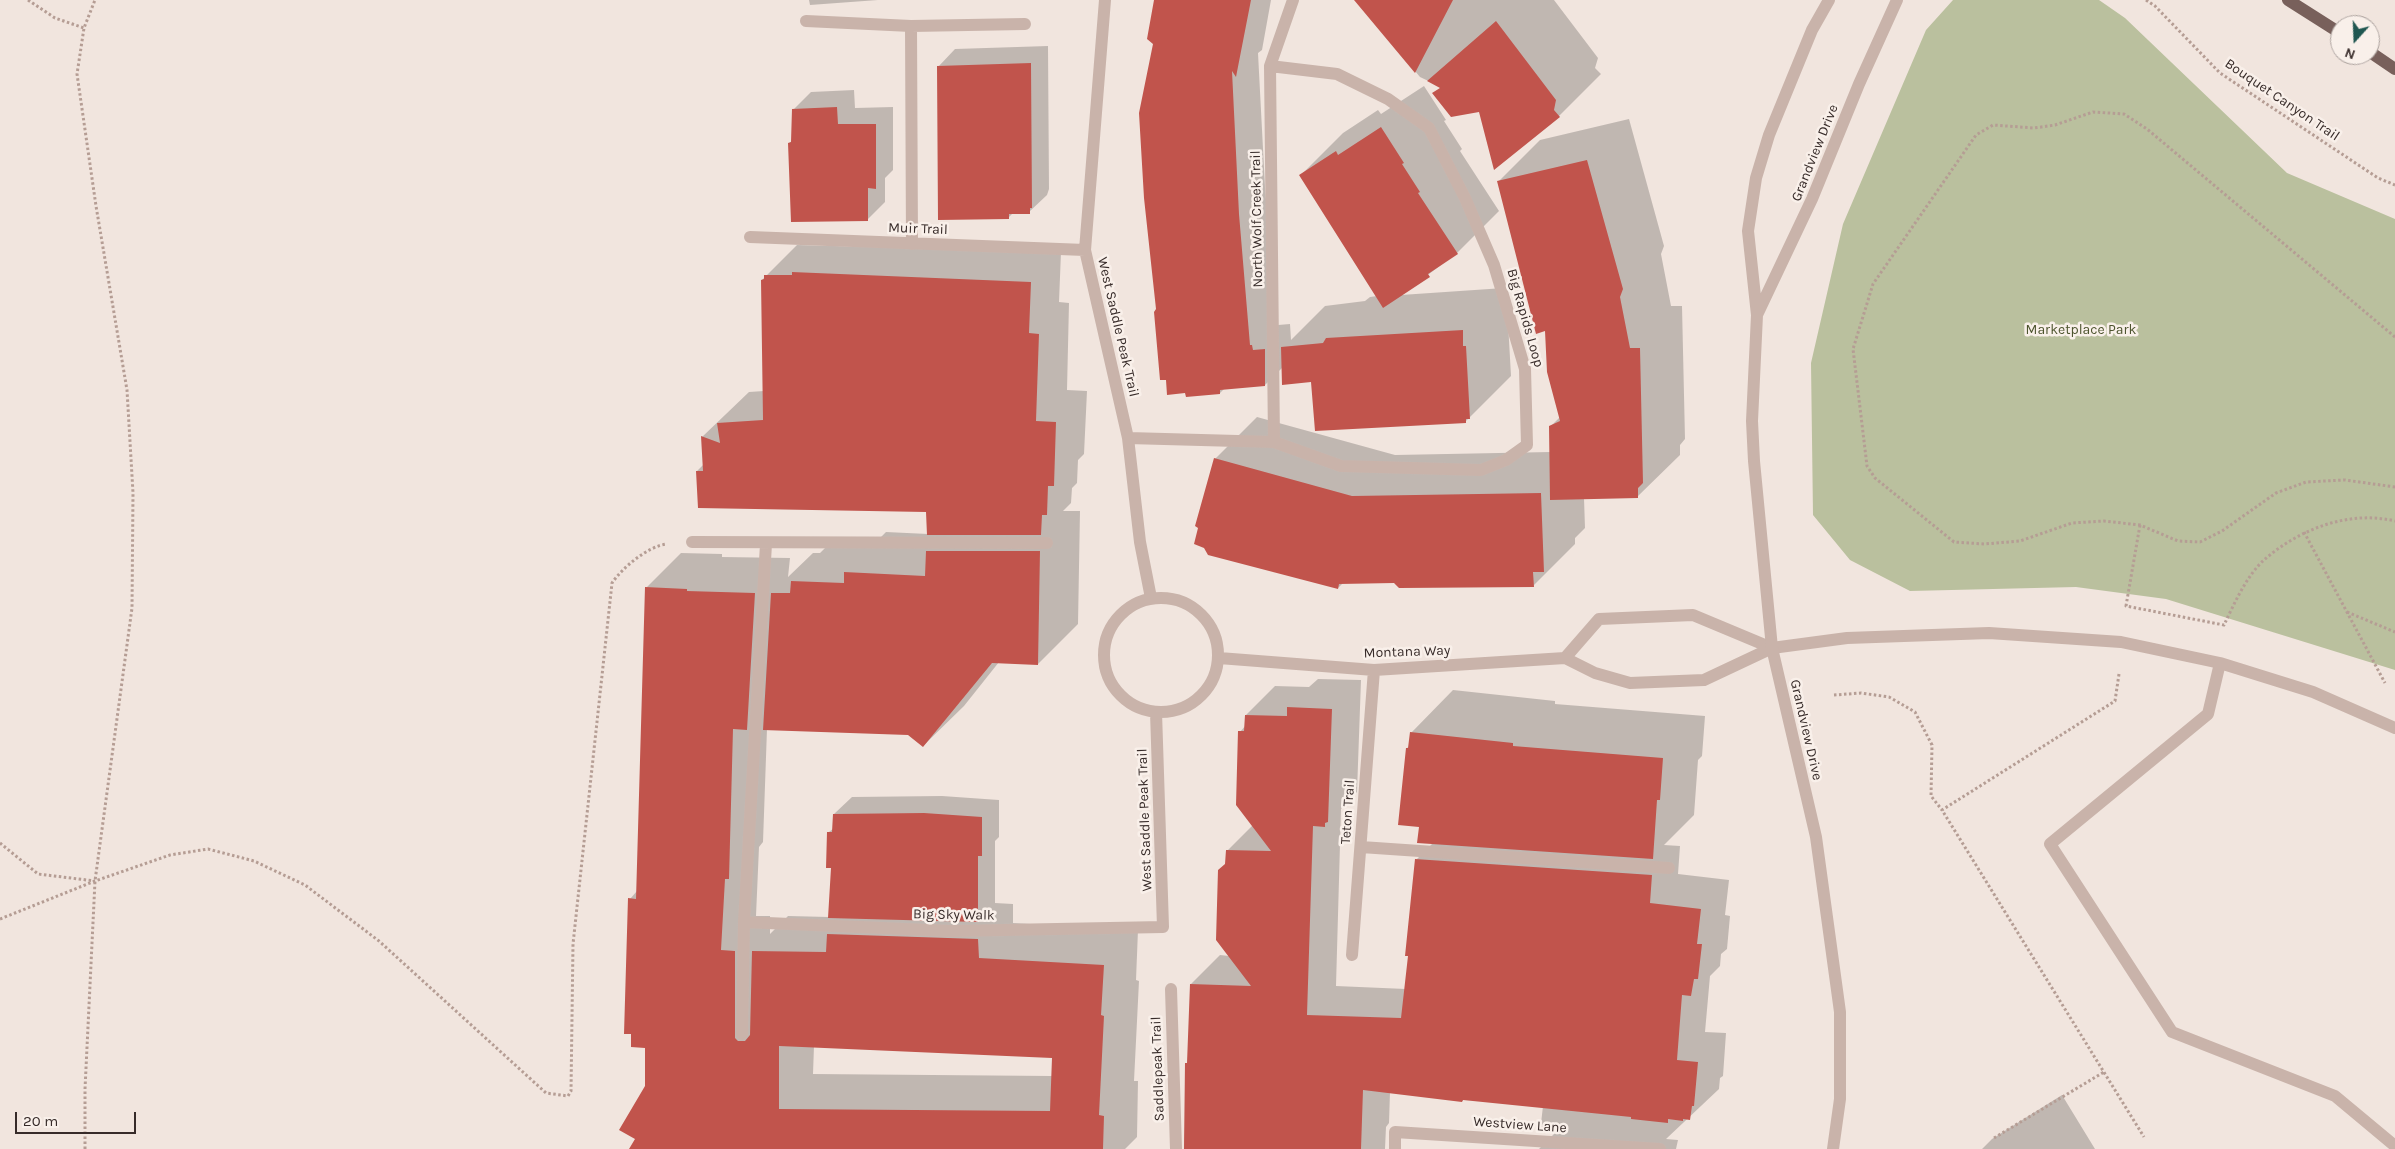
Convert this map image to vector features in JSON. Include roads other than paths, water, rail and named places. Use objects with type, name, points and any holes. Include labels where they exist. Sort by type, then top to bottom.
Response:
[{"type":"main road","points":[[2288,0],[2330,27]]},
{"type":"main road","points":[[2380,59],[2395,69]]},
{"type":"street","name":"West Saddle Peak Trail","points":[[1105,0],[1085,250],[1128,438],[1140,542],[1151,598]]},
{"type":"street","name":"North Wolf Creek Trail","points":[[1274,442],[1270,66],[1293,0]]},
{"type":"street","name":"Grandview Drive","points":[[1829,0],[1812,30],[1769,135],[1756,178],[1748,231],[1757,315],[1752,421],[1754,462],[1772,648],[1816,837],[1840,1012],[1840,1099],[1833,1149]]},
{"type":"street","name":"Grandview Drive","points":[[1757,315],[1812,200],[1859,84],[1897,0]]},
{"type":"street","points":[[806,22],[912,26],[1025,24]]},
{"type":"street","points":[[912,26],[912,244]]},
{"type":"street","name":"Big Rapids Loop","points":[[1128,438],[1274,442],[1341,466],[1481,470],[1506,460],[1527,445],[1525,369],[1494,265],[1465,198],[1429,128],[1388,99],[1337,74],[1270,66]]},
{"type":"street","name":"Muir Trail","points":[[750,237],[1085,250]]},
{"type":"street","points":[[692,542],[766,544],[1047,542]]},
{"type":"street","points":[[742,1034],[744,922],[766,544]]},
{"type":"street","points":[[1151,598],[1168,598],[1185,603],[1199,612],[1210,625],[1217,641],[1219,658],[1215,676],[1206,692],[1192,704],[1174,711],[1156,712],[1138,707],[1122,698],[1111,683],[1105,667],[1104,649],[1109,631],[1119,616],[1134,605],[1151,598]]},
{"type":"street","points":[[1772,648],[1693,615],[1608,618],[1599,619],[1565,658],[1595,673],[1630,683],[1704,680],[1772,648],[1846,638],[1989,633],[2121,642],[2220,664],[2313,692],[2395,728]]},
{"type":"street","name":"Montana Way","points":[[1219,658],[1374,670],[1565,658]]},
{"type":"street","points":[[2220,664],[2208,714],[2050,844],[2172,1032],[2335,1096],[2395,1146]]},
{"type":"street","name":"Teton Trail","points":[[1352,956],[1374,670]]},
{"type":"street","name":"West Saddle Peak Trail","points":[[1156,712],[1163,927]]},
{"type":"street","points":[[1361,847],[1669,868]]},
{"type":"street","name":"Big Sky Walk","points":[[744,922],[951,931],[1163,927]]},
{"type":"street","name":"Saddlepeak Trail","points":[[1170,989],[1176,1149]]},
{"type":"street","name":"Westview Lane","points":[[1395,1149],[1395,1132],[1660,1149]]},
{"type":"park label","name":"Marketplace Park","points":[[2081,330]]}]
